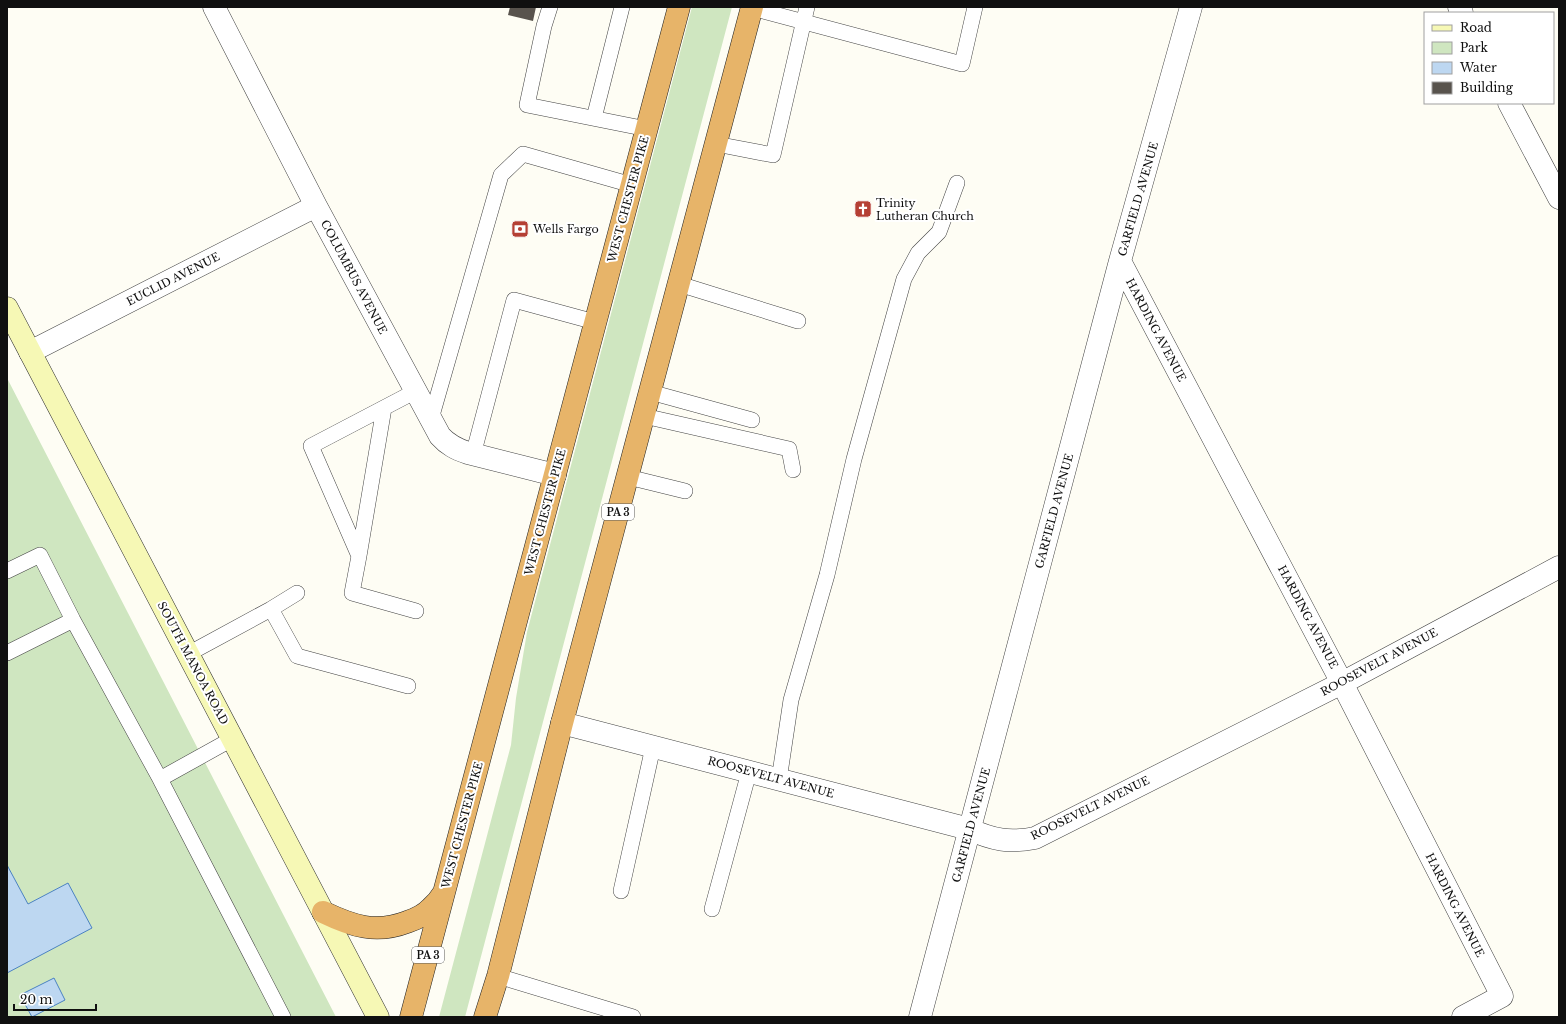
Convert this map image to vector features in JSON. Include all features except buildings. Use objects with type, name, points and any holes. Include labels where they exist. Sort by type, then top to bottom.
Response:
[{"type":"highway","name":"WEST CHESTER PIKE","points":[[411,1017],[679,7]]},
{"type":"highway","name":"PA 3","points":[[486,1017],[498,976],[562,723],[752,7]]},
{"type":"highway","points":[[323,912],[343,922],[360,927],[377,928],[397,926],[417,918],[431,909],[444,893]]},
{"type":"street","name":"COLUMBUS AVENUE","points":[[214,7],[316,206],[440,436],[456,450],[555,474]]},
{"type":"street","name":"GARFIELD AVENUE","points":[[920,1017],[1120,261],[1191,7]]},
{"type":"street","points":[[1510,104],[1559,198]]},
{"type":"street","name":"EUCLID AVENUE","points":[[30,352],[316,206]]},
{"type":"street","name":"HARDING AVENUE","points":[[1120,261],[1342,682],[1502,996],[1463,1017]]},
{"type":"street","name":"SOUTH MANOA ROAD","points":[[7,308],[378,1017]]},
{"type":"street","name":"ROOSEVELT AVENUE","points":[[562,723],[969,829],[994,839],[1008,841],[1035,838],[1342,682],[1559,567]]},
{"type":"lane","points":[[550,7],[544,26],[527,105],[647,129]]},
{"type":"lane","points":[[594,118],[622,7]]},
{"type":"lane","points":[[752,7],[805,14],[962,64],[976,7]]},
{"type":"lane","points":[[716,144],[773,155],[805,14]]},
{"type":"lane","points":[[431,419],[501,175],[523,154],[632,185]]},
{"type":"lane","points":[[779,780],[791,700],[827,575],[854,458],[904,279],[918,253],[939,232],[957,183]]},
{"type":"lane","points":[[679,284],[798,321]]},
{"type":"lane","points":[[473,455],[514,300],[595,322]]},
{"type":"lane","points":[[360,556],[311,446],[416,392]]},
{"type":"lane","points":[[650,392],[752,420]]},
{"type":"lane","points":[[384,408],[360,556],[352,593],[416,611]]},
{"type":"lane","points":[[644,416],[789,449],[793,470]]},
{"type":"lane","points":[[628,477],[685,491]]},
{"type":"lane","points":[[7,571],[40,555],[73,620],[160,779],[283,1017]]},
{"type":"lane","points":[[188,654],[271,609],[297,592]]},
{"type":"lane","points":[[271,609],[297,656],[408,686]]},
{"type":"lane","points":[[7,653],[73,620]]},
{"type":"lane","points":[[160,779],[232,739]]},
{"type":"lane","points":[[621,891],[653,747]]},
{"type":"lane","points":[[712,909],[748,772]]},
{"type":"lane","points":[[498,976],[633,1017]]},
{"type":"green space","points":[[692,7],[732,7],[465,1017],[439,1017],[511,745],[516,698],[527,632]]},
{"type":"green space","points":[[7,378],[336,1017],[7,1017]]},
{"type":"water","points":[[7,865],[28,904],[68,883],[92,928],[7,973]]},
{"type":"water","points":[[54,978],[65,1000],[32,1017],[20,995]]},
{"type":"place","name":"Trinity Lutheran Church","points":[[863,209]]},
{"type":"place","name":"Wells Fargo","points":[[520,229]]}]
